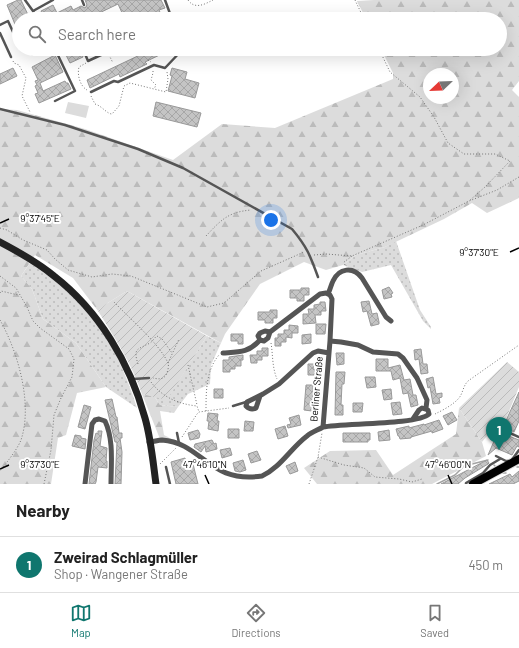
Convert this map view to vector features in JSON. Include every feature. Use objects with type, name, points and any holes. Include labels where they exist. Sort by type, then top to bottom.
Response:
[{"type":"main road","points":[[473,484],[484,475],[514,461]]},
{"type":"street","points":[[0,242],[38,263],[55,276],[81,299],[100,323],[119,355],[131,380],[145,418],[156,484]]},
{"type":"street","points":[[328,294],[332,281],[337,274],[346,270],[353,271],[359,274],[386,317],[391,321]]},
{"type":"street","points":[[223,353],[253,348],[260,340],[258,336],[260,333],[265,331],[270,332],[323,293],[328,294],[332,299],[329,353]]},
{"type":"street","points":[[323,427],[425,418],[431,414],[426,408],[427,400],[420,383],[398,354],[373,352],[358,345],[330,341]]},
{"type":"street","name":"Berliner Straße","points":[[240,482],[251,481],[270,472],[307,435],[323,427],[329,353],[318,351],[313,353],[279,384],[247,402],[246,406],[253,410],[256,408],[260,396]]},
{"type":"street","points":[[413,419],[419,410],[426,408]]},
{"type":"street","points":[[85,484],[92,424],[95,420],[99,419],[105,421],[109,434],[112,453],[111,484]]},
{"type":"street","points":[[150,442],[162,440],[179,445],[187,450],[213,473]]},
{"type":"lane","points":[[25,0],[33,11],[53,0]]},
{"type":"lane","points":[[82,0],[84,5]]},
{"type":"lane","points":[[166,0],[170,12]]},
{"type":"lane","points":[[0,25],[8,21],[12,30]]},
{"type":"lane","points":[[0,33],[11,57]]},
{"type":"lane","points":[[55,101],[75,91],[59,56]]},
{"type":"lane","points":[[86,56],[88,61],[99,56]]},
{"type":"lane","points":[[91,92],[114,81],[118,82],[154,65],[165,68],[176,56]]},
{"type":"lane","points":[[0,109],[65,125],[138,149],[182,168],[292,229],[304,242],[318,277]]},
{"type":"lane","points":[[131,380],[149,378]]},
{"type":"lane","points":[[233,406],[247,402]]},
{"type":"lane","points":[[498,428],[519,437]]},
{"type":"lane","points":[[177,433],[179,445]]},
{"type":"lane","points":[[496,456],[506,461],[514,461],[519,450]]},
{"type":"lane","points":[[466,484],[484,475],[490,465],[500,459]]},
{"type":"lane","points":[[166,467],[170,484]]},
{"type":"path","points":[[188,0],[190,3],[195,5],[202,5],[213,0]]},
{"type":"path","points":[[355,0],[361,12]]},
{"type":"path","points":[[110,56],[113,63]]},
{"type":"path","points":[[382,56],[390,72],[420,97],[434,117],[448,143],[464,154],[495,154],[510,161],[470,201]]},
{"type":"path","points":[[11,57],[14,63],[19,65],[26,78],[22,96],[32,116]]},
{"type":"path","points":[[88,61],[79,66],[78,77],[84,89],[91,92],[94,104],[101,106],[110,114],[119,106],[124,86],[130,83],[166,92],[168,74],[165,68]]},
{"type":"path","points":[[151,67],[153,73],[151,80],[156,85],[154,89]]},
{"type":"path","points":[[346,270],[344,262],[352,256],[497,190],[519,177]]},
{"type":"path","points":[[206,236],[222,219],[239,211],[258,210]]},
{"type":"path","points":[[0,228],[47,250],[68,270],[92,277],[112,274],[131,276],[207,307],[224,303],[261,271],[308,250]]},
{"type":"path","points":[[310,255],[326,254],[352,256]]},
{"type":"path","points":[[0,276],[16,288],[19,295],[28,307],[33,321],[40,328],[69,349],[74,359],[72,378],[54,415],[51,450],[44,484]]},
{"type":"path","points":[[0,293],[1,291],[19,295]]},
{"type":"path","points":[[114,302],[152,341],[168,363]]},
{"type":"path","points":[[0,320],[19,370],[24,392],[25,418],[20,442],[0,471]]},
{"type":"path","points":[[270,332],[273,352],[273,370],[279,384]]},
{"type":"path","points":[[138,364],[135,354],[136,350],[152,341],[157,336],[160,337],[168,346],[172,353]]},
{"type":"path","points":[[149,378],[160,380],[164,378],[168,370],[168,363],[179,338]]},
{"type":"path","points":[[431,414],[449,406],[459,398],[464,385],[468,381],[519,345]]},
{"type":"path","points":[[206,411],[206,389],[209,376],[218,356],[223,353]]},
{"type":"path","points":[[188,365],[199,412]]},
{"type":"path","points":[[149,378],[164,396],[178,402],[197,406]]},
{"type":"path","points":[[183,436],[199,412],[233,406]]},
{"type":"path","points":[[309,484],[318,457],[323,427]]},
{"type":"path","points":[[154,470],[179,445]]},
{"type":"path","points":[[318,457],[344,465],[364,468],[375,478],[399,479],[412,482],[422,478]]},
{"type":"path","points":[[310,481],[313,484]]},
{"type":"green space","points":[[519,0],[519,81],[512,90],[519,97],[519,198],[487,213],[472,203],[444,219],[385,247],[356,255],[343,265],[326,270],[304,262],[260,284],[225,334],[221,343],[127,291],[106,304],[98,311],[73,278],[35,255],[21,276],[32,289],[43,319],[76,343],[106,387],[77,393],[66,435],[58,438],[51,484],[0,484],[0,109],[17,110],[85,129],[173,160],[222,124],[275,128],[393,79],[393,73],[384,56],[507,56],[507,12],[362,12],[357,1]]},
{"type":"green space","points":[[68,102],[89,106],[86,118],[65,113]]},
{"type":"green space","points":[[396,241],[420,310],[431,329],[423,321],[391,265],[362,272],[343,265],[356,255],[385,247]]},
{"type":"green space","points":[[30,263],[67,290],[95,321],[103,332],[116,356],[128,382],[137,408],[106,387],[76,343],[43,319],[32,289],[21,276]]},
{"type":"green space","points":[[127,291],[207,336],[167,400],[142,394],[117,341],[98,311],[106,304]]},
{"type":"green space","points":[[207,336],[221,343],[211,365],[210,384],[188,394],[178,407],[160,405],[154,396],[167,399]]},
{"type":"green space","points":[[507,362],[519,372],[519,387],[503,426],[491,431],[482,442],[459,408]]},
{"type":"green space","points":[[142,394],[154,396],[160,405],[178,407],[174,413],[160,411],[164,435],[175,441],[160,439]]},
{"type":"green space","points":[[459,408],[482,442],[486,456],[432,484],[317,484],[304,468],[330,451],[376,450],[393,475],[456,434]]},
{"type":"building","points":[[21,0],[27,12],[12,12],[12,17],[7,5]]},
{"type":"building","points":[[85,0],[161,0],[165,8],[159,10],[160,12],[122,12],[118,4],[101,12],[59,12],[71,6],[73,10],[81,6],[85,8],[87,5]]},
{"type":"building","points":[[53,5],[56,12],[42,12],[41,11]]},
{"type":"building","points":[[55,56],[63,72],[40,83],[43,91],[65,81],[71,89],[39,103],[35,94],[38,93],[35,86],[37,85],[35,81],[38,80],[32,67]]},
{"type":"building","points":[[66,56],[83,56],[83,57],[70,63]]},
{"type":"building","points":[[138,56],[157,56],[145,62],[147,64],[120,77],[119,74],[90,88],[87,80]]},
{"type":"building","points":[[13,68],[17,76],[0,84],[0,74]]},
{"type":"building","points":[[172,68],[187,72],[185,79],[199,83],[195,98],[168,91],[172,76],[170,75]]},
{"type":"building","points":[[156,102],[201,113],[197,127],[153,116]]},
{"type":"building","points":[[389,287],[393,293],[391,294],[392,297],[384,299],[382,290]]},
{"type":"building","points":[[301,288],[309,288],[309,295],[304,295],[304,301],[297,301],[297,298],[290,298],[290,290],[301,290]]},
{"type":"building","points":[[369,301],[372,314],[377,313],[379,322],[379,324],[371,326],[367,311],[363,312],[361,302]]},
{"type":"building","points":[[320,302],[325,302],[326,311],[321,311],[321,315],[315,315],[316,323],[303,324],[303,314],[309,314],[308,309],[314,309],[314,305],[320,304]]},
{"type":"building","points":[[270,310],[277,310],[277,318],[273,318],[273,323],[265,323],[265,320],[258,320],[258,312],[270,312]]},
{"type":"building","points":[[316,324],[326,324],[325,334],[316,334]]},
{"type":"building","points":[[289,325],[298,326],[298,333],[292,333],[292,338],[286,337],[286,342],[281,342],[281,346],[275,346],[275,338],[278,338],[278,334],[284,334],[284,330],[289,330]]},
{"type":"building","points":[[231,334],[243,334],[243,344],[238,344],[238,341],[231,341]]},
{"type":"building","points":[[311,334],[311,343],[302,344],[302,335]]},
{"type":"building","points":[[262,348],[268,348],[268,356],[262,356],[262,360],[257,360],[257,363],[251,363],[250,355],[257,355],[257,351],[262,351]]},
{"type":"building","points":[[421,349],[423,364],[427,364],[428,373],[421,374],[419,359],[415,360],[414,350]]},
{"type":"building","points":[[336,353],[344,353],[344,364],[337,365]]},
{"type":"building","points":[[243,355],[241,366],[235,366],[235,369],[230,369],[230,372],[223,372],[223,360],[229,360],[229,357]]},
{"type":"building","points":[[376,359],[388,359],[388,368],[400,365],[404,380],[410,379],[413,395],[416,395],[418,405],[411,407],[408,393],[403,394],[400,378],[393,380],[391,371],[376,371]]},
{"type":"building","points":[[308,364],[314,364],[313,369],[317,370],[317,375],[308,375]]},
{"type":"building","points":[[336,372],[345,372],[344,384],[342,384],[341,405],[343,405],[343,415],[335,415]]},
{"type":"building","points":[[365,377],[375,377],[376,387],[367,388]]},
{"type":"building","points":[[433,377],[436,394],[442,393],[442,397],[439,398],[440,403],[433,404],[430,387],[428,388],[426,379]]},
{"type":"building","points":[[306,385],[313,385],[312,411],[304,410]]},
{"type":"building","points":[[214,389],[223,389],[223,398],[214,398]]},
{"type":"building","points":[[391,389],[392,399],[384,400],[382,390]]},
{"type":"building","points":[[519,392],[519,421],[514,432],[504,425]]},
{"type":"building","points":[[112,399],[117,417],[119,433],[122,433],[122,438],[120,438],[122,452],[121,484],[115,484],[117,442],[115,442],[105,400]]},
{"type":"building","points":[[400,402],[402,414],[393,415],[391,403]]},
{"type":"building","points":[[353,403],[363,403],[362,412],[353,412]]},
{"type":"building","points":[[84,405],[91,407],[85,429],[78,427]]},
{"type":"building","points":[[452,412],[457,420],[448,425],[443,416]]},
{"type":"building","points":[[208,413],[218,414],[218,431],[208,429]]},
{"type":"building","points":[[299,415],[301,425],[288,428],[287,425],[291,424],[289,418]]},
{"type":"building","points":[[439,420],[443,429],[411,438],[400,439],[398,436],[396,429],[424,425]]},
{"type":"building","points":[[245,421],[254,422],[253,431],[244,431]]},
{"type":"building","points":[[285,426],[288,436],[278,439],[275,429]]},
{"type":"building","points":[[228,429],[239,429],[239,438],[228,438]]},
{"type":"building","points":[[198,430],[200,434],[199,438],[190,440],[188,433]]},
{"type":"building","points":[[389,430],[390,440],[379,441],[378,432]]},
{"type":"building","points":[[98,431],[102,431],[100,446],[107,448],[107,468],[98,467],[95,484],[89,484],[94,440],[96,433],[98,434]]},
{"type":"building","points":[[498,432],[519,440],[519,447],[517,446],[512,455],[496,448],[488,455]]},
{"type":"building","points":[[343,433],[370,433],[370,440],[368,440],[368,442],[343,442]]},
{"type":"building","points":[[75,435],[86,439],[85,449],[72,446]]},
{"type":"building","points":[[212,440],[214,444],[216,443],[217,449],[206,452],[205,446],[201,452],[194,447],[195,444]]},
{"type":"building","points":[[230,448],[232,455],[222,458],[220,450]]},
{"type":"building","points":[[257,451],[261,460],[251,463],[248,454]]},
{"type":"building","points":[[185,458],[186,466],[193,464],[198,484],[176,484],[171,462]]},
{"type":"building","points":[[243,460],[246,470],[240,472],[235,471],[233,463]]},
{"type":"building","points":[[487,460],[489,463],[488,464],[458,484],[441,484]]},
{"type":"building","points":[[295,462],[298,471],[290,474],[286,466]]},
{"type":"building","points":[[519,471],[519,481],[513,484],[489,484],[510,474],[512,477]]},
{"type":"waterway","points":[[437,484],[455,475],[464,466],[488,460]]},
{"type":"place","name":"Zweirad Schlagmüller","points":[[499,450]]}]
